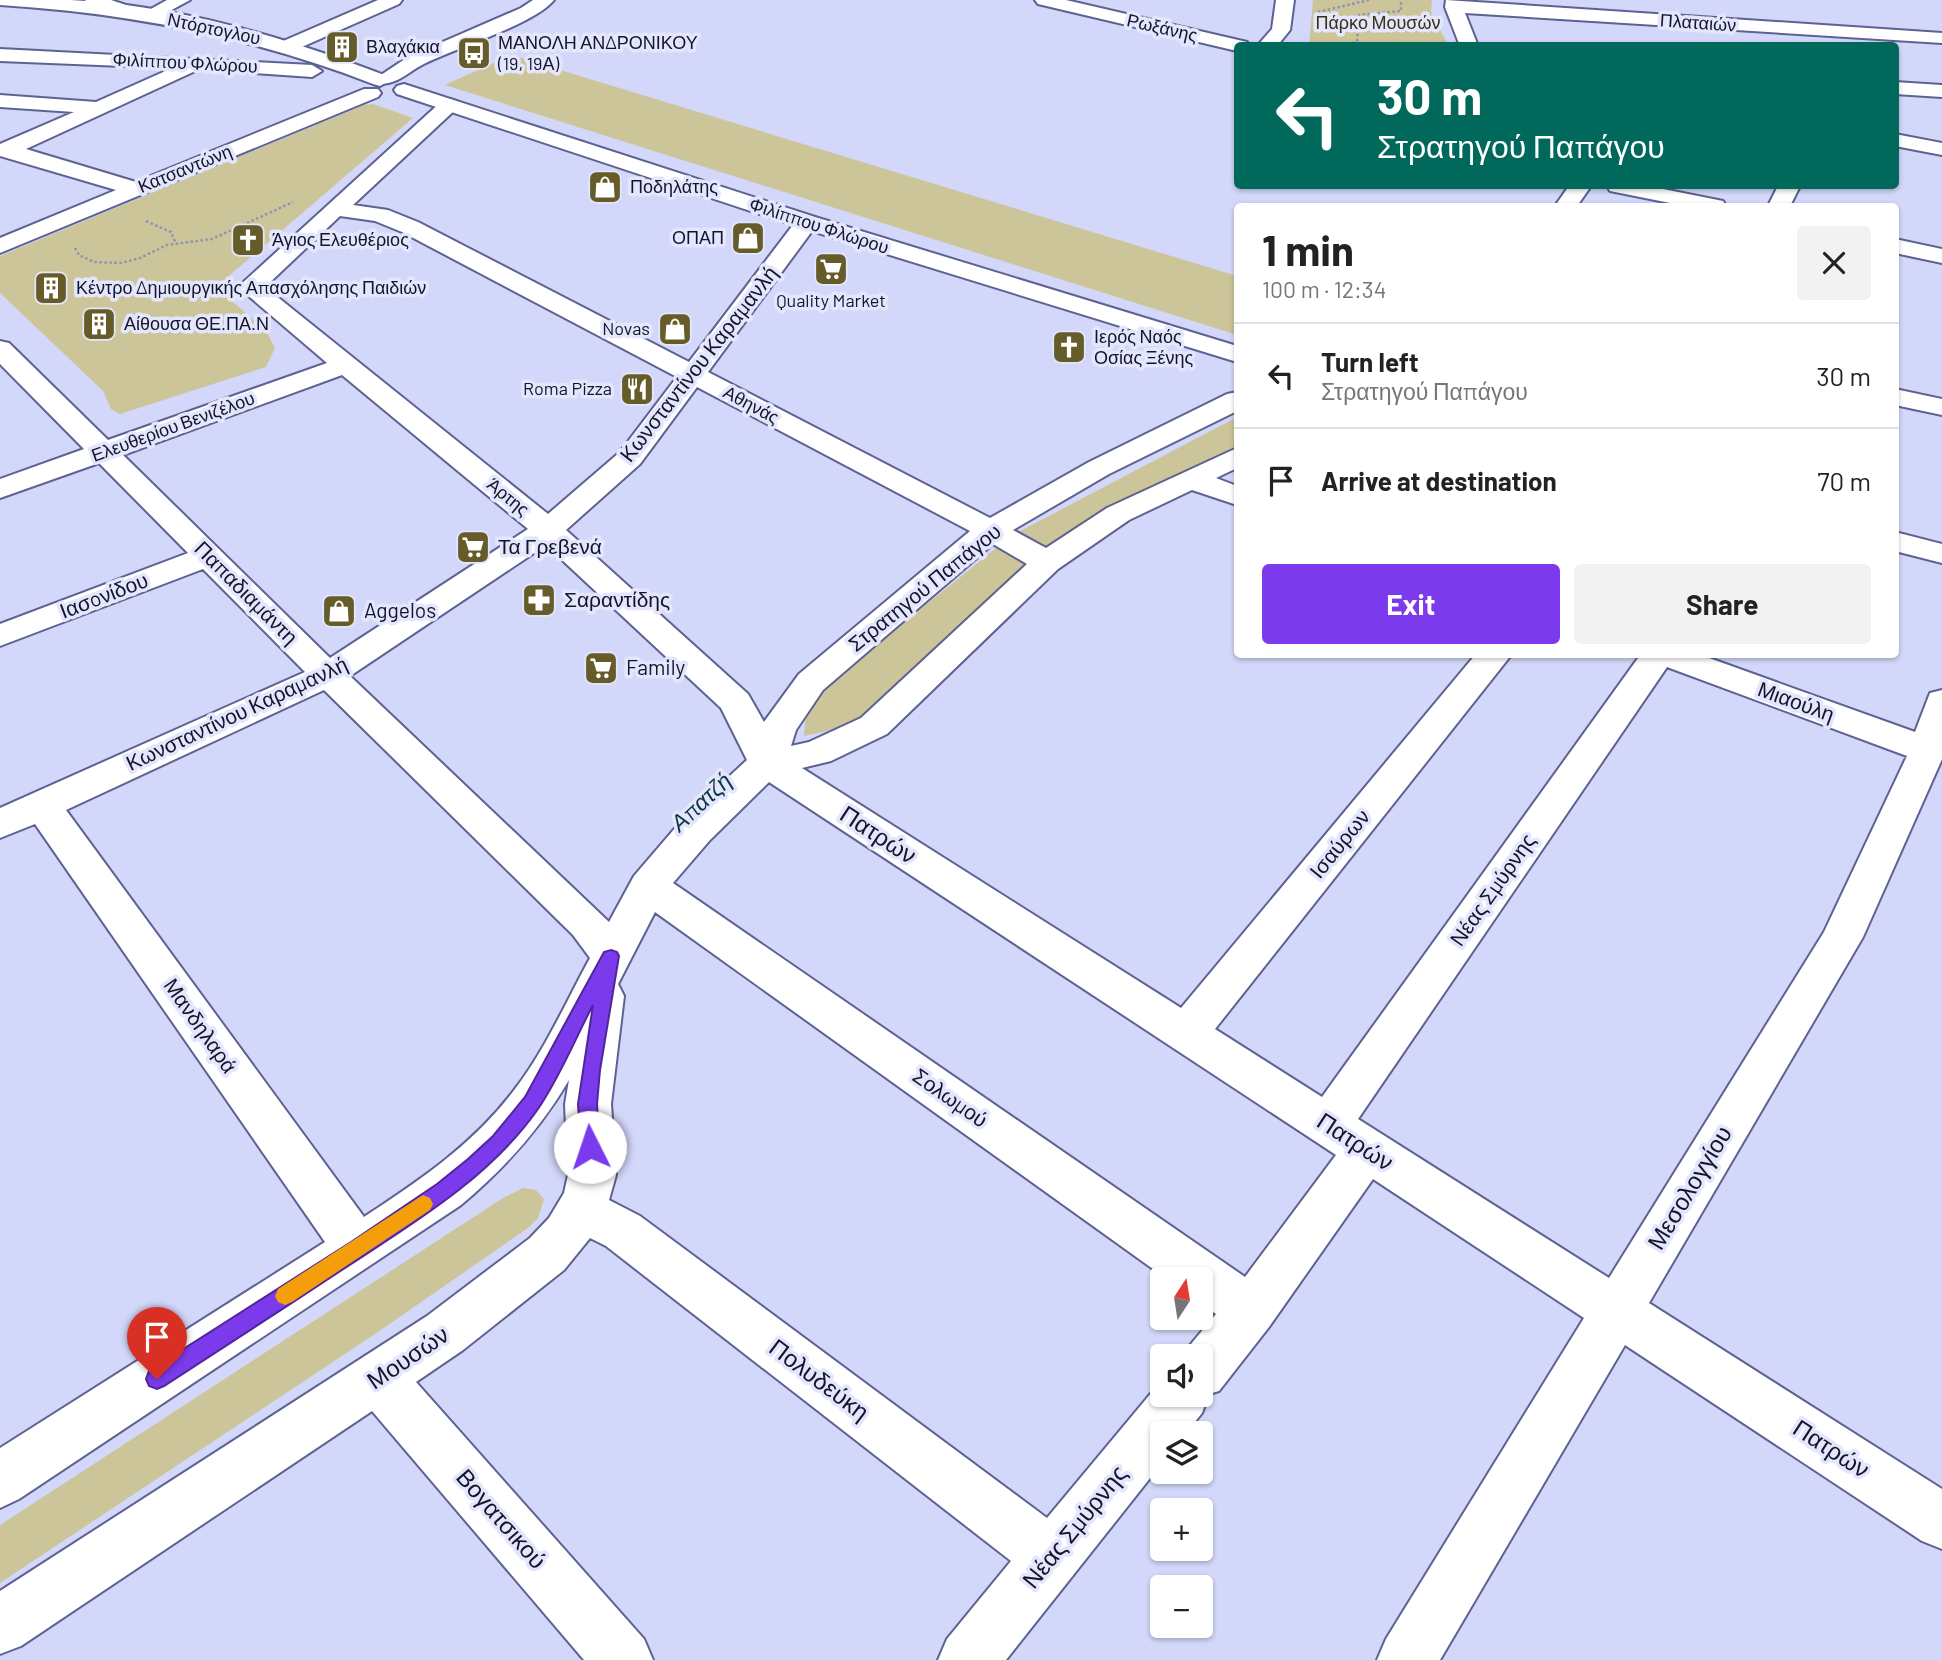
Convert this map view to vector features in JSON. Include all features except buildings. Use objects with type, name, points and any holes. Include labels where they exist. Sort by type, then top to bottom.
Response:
[{"type":"street","name":"Ντόρτογλου","points":[[0,0],[141,14],[222,29],[288,46],[375,85]]},
{"type":"street","points":[[94,0],[141,14],[181,0]]},
{"type":"street","points":[[288,46],[393,0]]},
{"type":"street","points":[[545,0],[527,12],[422,58],[375,85],[387,94],[407,86],[442,62],[522,27],[565,2]]},
{"type":"street","name":"Ρωξάνης","points":[[1044,0],[1234,45]]},
{"type":"street","points":[[1270,42],[1278,35],[1283,21],[1285,0]]},
{"type":"street","points":[[1455,4],[1468,42]]},
{"type":"street","name":"Πλαταιών","points":[[1455,4],[1818,23],[1942,38]]},
{"type":"street","points":[[1818,23],[1942,23]]},
{"type":"street","name":"Φιλίππου Φλώρου","points":[[0,55],[197,63],[325,73],[375,85]]},
{"type":"street","points":[[2,151],[197,63]]},
{"type":"street","name":"Κατσαντώνη","points":[[0,246],[375,85]]},
{"type":"street","name":"Φιλίππου Φλώρου","points":[[407,86],[449,105],[807,222],[1234,353]]},
{"type":"street","points":[[1899,88],[1942,91]]},
{"type":"street","points":[[0,101],[100,107]]},
{"type":"street","points":[[336,209],[449,105]]},
{"type":"street","points":[[1899,141],[1942,149]]},
{"type":"street","points":[[2,151],[33,157],[136,189]]},
{"type":"street","points":[[1633,189],[1700,203]]},
{"type":"street","name":"Άρτης","points":[[336,209],[250,287],[548,530],[737,702],[767,763]]},
{"type":"street","name":"Αθηνάς","points":[[336,209],[380,215],[410,227],[997,533],[1042,560]]},
{"type":"street","name":"Κωνσταντίνου Καραμανλή","points":[[0,824],[328,675],[548,530],[630,458],[807,222]]},
{"type":"street","points":[[1899,247],[1942,256]]},
{"type":"street","name":"Παπαδιαμάντη","points":[[0,349],[328,675],[587,924],[611,956]]},
{"type":"street","name":"Ελευθερίου Βενιζέλου","points":[[0,489],[346,365]]},
{"type":"street","points":[[1899,398],[1942,407]]},
{"type":"street","name":"Στρατηγού Παπάγου","points":[[0,1480],[444,1190],[499,1141],[532,1102],[648,886],[696,830],[767,763],[778,729],[811,682],[997,533],[1099,468],[1234,401]]},
{"type":"street","points":[[767,763],[818,752],[874,726],[1042,560],[1118,513],[1234,458]]},
{"type":"street","points":[[1191,479],[1234,495]]},
{"type":"street","points":[[1899,542],[1942,555]]},
{"type":"street","name":"Ιασoνίδου","points":[[0,636],[209,556]]},
{"type":"street","name":"Ισαύρων","points":[[1186,1033],[1492,658]]},
{"type":"street","name":"Νέας Σμύρνης","points":[[1213,1357],[1251,1310],[1347,1137],[1658,658]]},
{"type":"street","name":"Μιαούλη","points":[[1672,658],[1928,750]]},
{"type":"street","name":"Μεσολογγίου","points":[[1407,1660],[1615,1310],[1842,937],[1928,750],[1942,702]]},
{"type":"street","name":"Πατρών","points":[[767,763],[1942,1521]]},
{"type":"street","name":"Μανδηλαρά","points":[[42,805],[358,1248]]},
{"type":"street","name":"Σολωμού","points":[[648,886],[1251,1310]]},
{"type":"street","name":"Μουσών","points":[[0,1625],[445,1333],[554,1247],[582,1210],[592,1175],[587,1104],[611,956]]},
{"type":"street","name":"Πολυδεύκη","points":[[582,1210],[623,1231],[1052,1557]]},
{"type":"street","name":"Βογατσικού","points":[[379,1378],[623,1660]]},
{"type":"street","name":"Νέας Σμύρνης","points":[[968,1660],[1172,1407]]},
{"type":"path","points":[[1283,21],[1368,0]]},
{"type":"path","points":[[1357,42],[1359,15],[1401,11],[1401,0]]},
{"type":"path","points":[[74,246],[79,255],[94,262],[121,263],[176,244],[212,240],[274,208],[299,200],[325,193],[356,191]]},
{"type":"path","points":[[141,220],[156,223],[171,232],[176,244]]},
{"type":"green space","name":"Πάρκο Μουσών","points":[[1313,0],[1432,0],[1431,12],[1446,42],[1309,42]]},
{"type":"green space","points":[[511,55],[1234,275],[1234,334],[445,85]]},
{"type":"green space","points":[[373,104],[413,118],[216,287],[266,331],[275,348],[266,367],[120,414],[111,409],[103,391],[0,293],[0,256],[364,105]]},
{"type":"green space","points":[[1234,419],[1234,447],[1046,550],[851,726],[804,736],[807,701],[1011,536]]},
{"type":"green space","points":[[523,1188],[536,1190],[544,1199],[538,1218],[528,1228],[378,1332],[0,1583],[0,1525],[503,1198]]},
{"type":"slow traffic","points":[[285,1296],[423,1204]]},
{"type":"place","name":"Βλαχάκια","points":[[342,47]]},
{"type":"place","name":"ΜΑΝΟΛΗ ΑΝΔΡΟΝΙΚΟΥ (19, 19Α)","points":[[474,53]]},
{"type":"place","name":"Ποδηλάτης","points":[[605,187]]},
{"type":"place","name":"ΟΠΑΠ","points":[[748,238]]},
{"type":"place","name":"Άγιος Ελευθέριος","points":[[248,240]]},
{"type":"place","name":"Quality Market","points":[[831,269]]},
{"type":"place","name":"Κέντρο Δημιουργικής Απασχόλησης Παιδιών","points":[[51,288]]},
{"type":"place","name":"Αίθουσα ΘΕ.ΠΑ.Ν","points":[[99,324]]},
{"type":"place","name":"Novas","points":[[675,329]]},
{"type":"place","name":"Ιερός Ναός Οσίας Ξένης","points":[[1069,347]]},
{"type":"place","name":"Roma Pizza","points":[[637,389]]},
{"type":"place","name":"Τα Γρεβενά","points":[[473,547]]},
{"type":"place","name":"Σαραντίδης","points":[[539,600]]},
{"type":"place","name":"Aggelos","points":[[339,611]]},
{"type":"place","name":"Family","points":[[601,668]]},
{"type":"route","points":[[157,1379],[358,1248],[444,1190],[475,1165],[532,1102],[562,1052],[586,1000],[611,956],[598,1018],[587,1104],[590,1147]]},
{"type":"water label","name":"Απατζή","points":[[701,802]]}]
